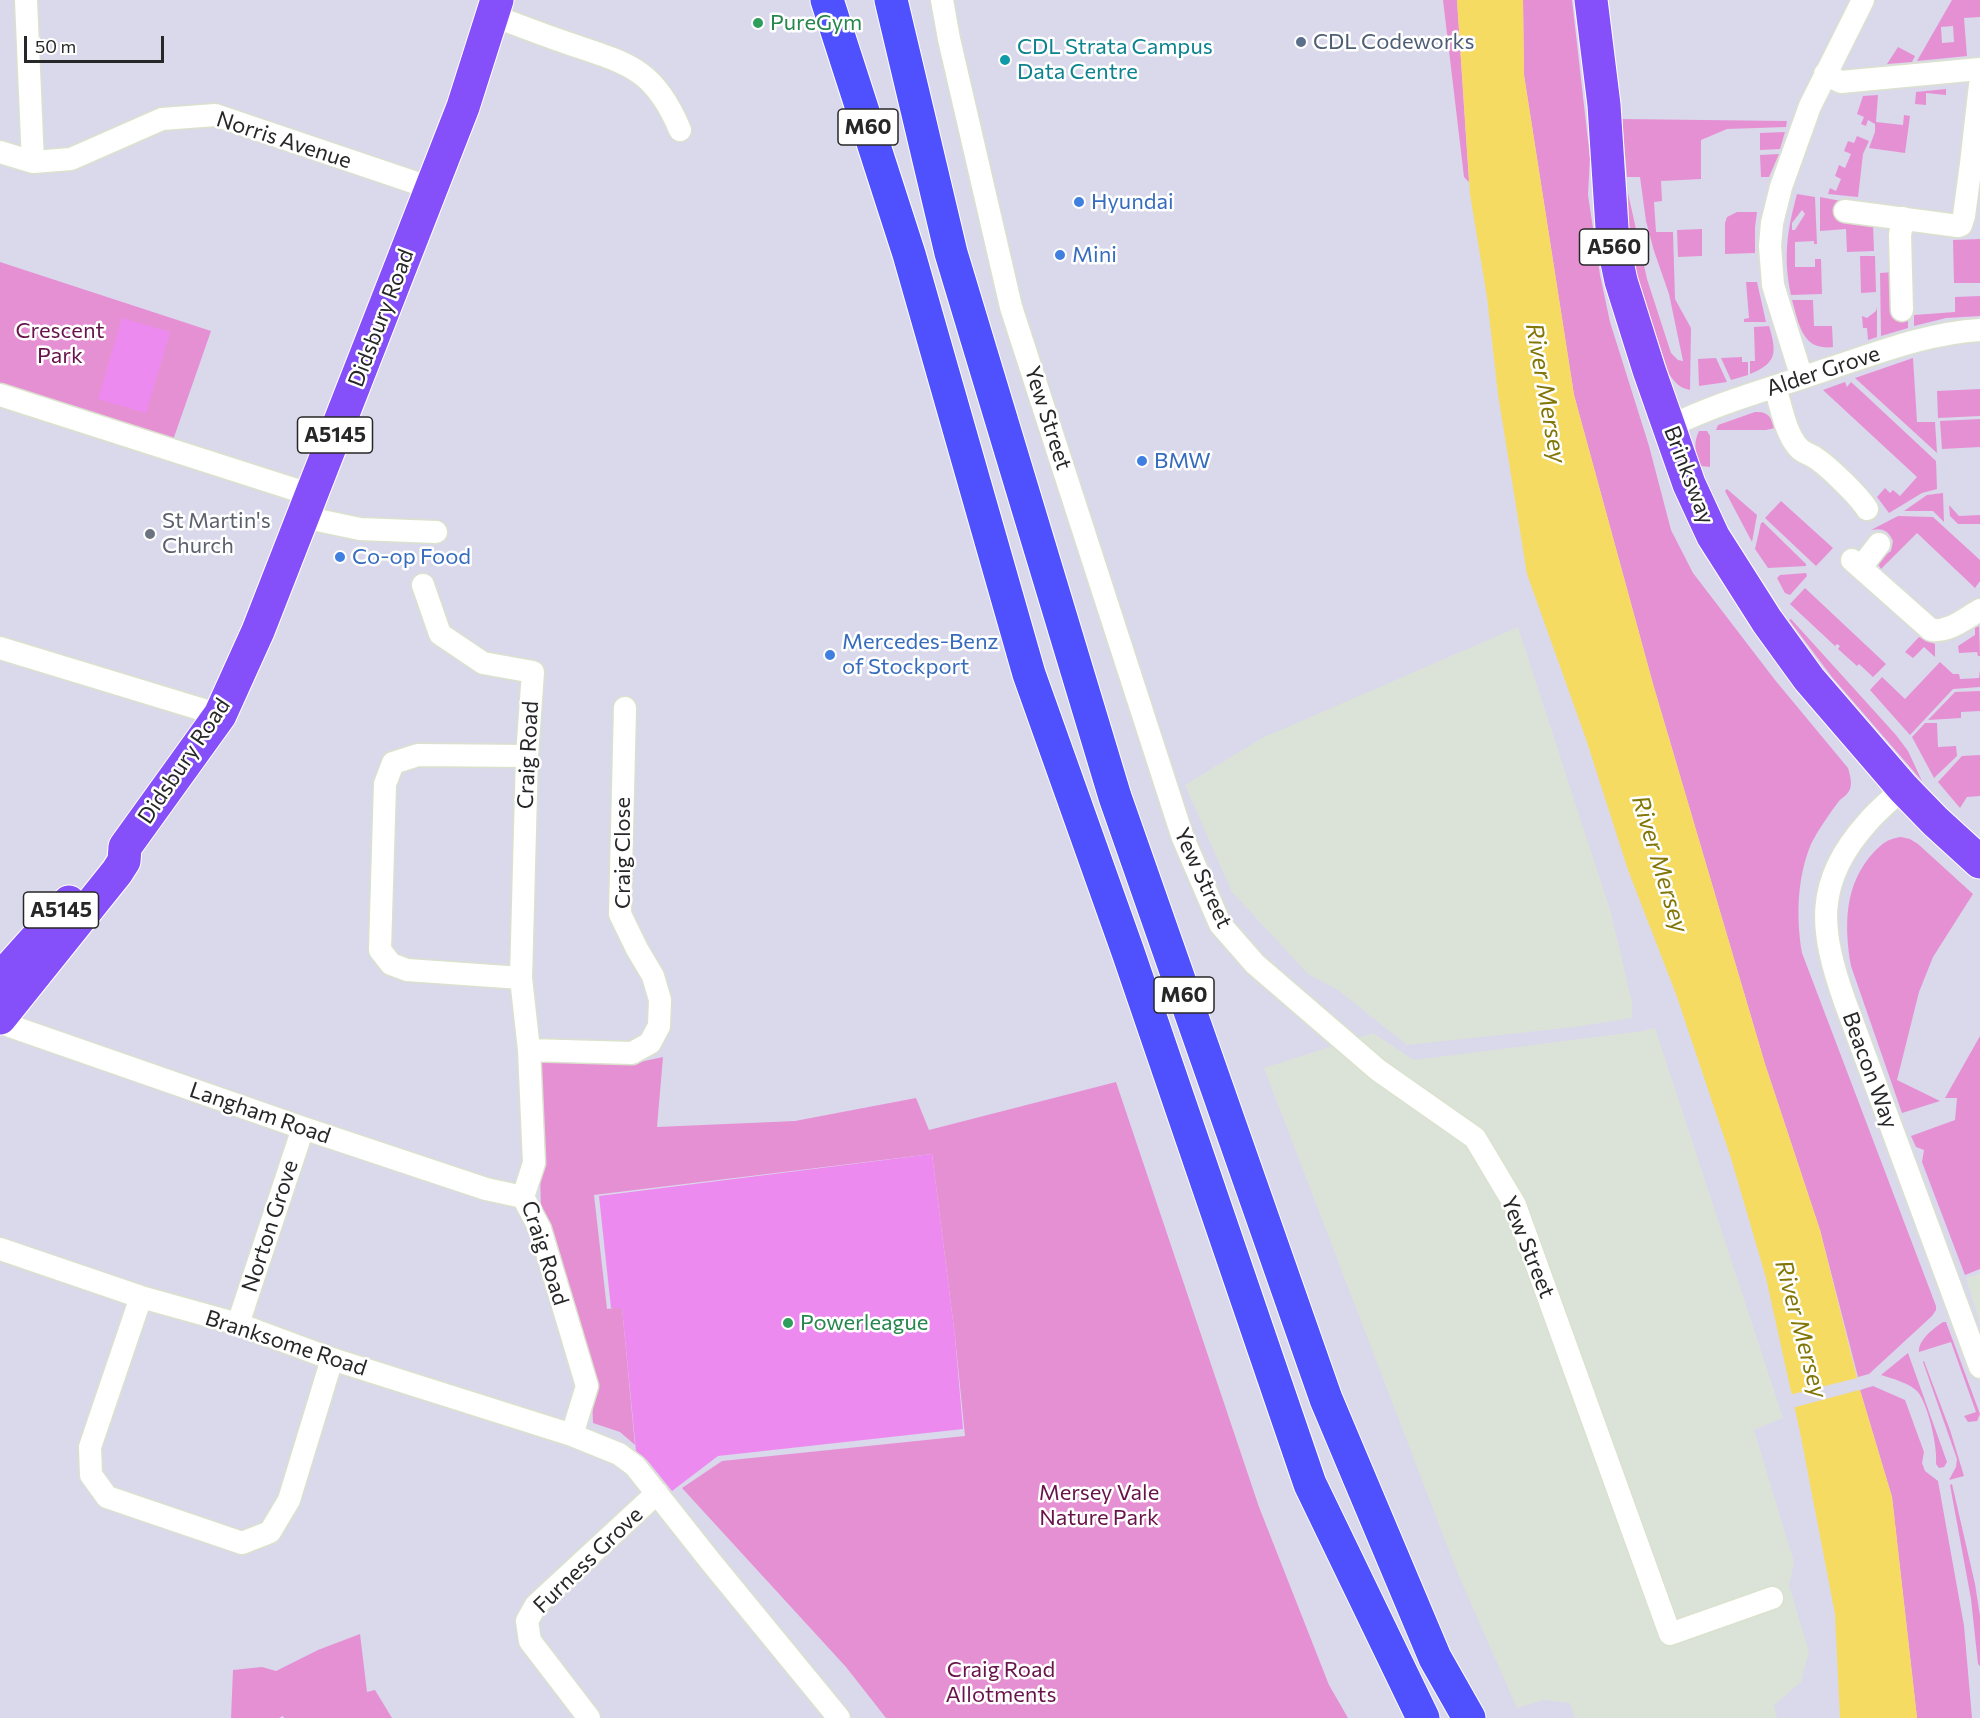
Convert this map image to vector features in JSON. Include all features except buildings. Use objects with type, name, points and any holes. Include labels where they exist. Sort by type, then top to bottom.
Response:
[{"type":"highway","name":"M60","points":[[827,0],[909,254],[1029,674],[1128,952],[1310,1484],[1423,1718]]},
{"type":"highway","name":"M60","points":[[850,0],[909,254]]},
{"type":"highway","name":"M60","points":[[891,0],[951,253],[1115,797],[1326,1400],[1435,1658],[1469,1718]]},
{"type":"highway","name":"M60","points":[[908,0],[951,253]]},
{"type":"main road","name":"Brinksway","points":[[1591,0],[1604,105],[1616,261],[1637,333],[1689,484],[1713,536],[1744,586],[1809,679],[1904,788],[1935,821],[1980,862]]},
{"type":"main road","name":"Didsbury Road","points":[[0,979],[114,852],[125,847],[220,715],[258,632],[308,506],[463,107],[496,8]]},
{"type":"main road","name":"Didsbury Road","points":[[0,1019],[117,872],[124,861],[125,847]]},
{"type":"street","points":[[26,0],[33,162]]},
{"type":"street","name":"Yew Street","points":[[942,0],[1011,307],[1183,838],[1220,924],[1255,964],[1378,1070],[1475,1138],[1515,1204],[1670,1634],[1772,1598]]},
{"type":"street","points":[[1802,378],[1773,285],[1770,267],[1770,235],[1781,187],[1810,106],[1863,0]]},
{"type":"street","points":[[496,8],[610,57],[639,72],[663,95],[680,130]]},
{"type":"street","points":[[1825,74],[1842,82],[1980,69]]},
{"type":"street","points":[[1845,211],[1961,225],[1976,154],[1980,85]]},
{"type":"street","name":"Norris Avenue","points":[[0,152],[33,162],[70,159],[162,118],[215,115],[431,188]]},
{"type":"street","points":[[1902,310],[1900,235],[1904,218]]},
{"type":"street","name":"Alder Grove","points":[[1669,427],[1716,407],[1941,334],[1980,330]]},
{"type":"street","points":[[1775,387],[1790,434],[1790,452],[1815,458],[1861,499],[1867,509]]},
{"type":"street","points":[[0,395],[308,506],[360,529],[436,532]]},
{"type":"street","points":[[1879,544],[1856,564],[1931,630],[1947,629],[1980,610]]},
{"type":"street","name":"Craig Road","points":[[423,585],[440,634],[483,663],[533,672],[527,756],[521,978],[529,1050],[534,1163],[523,1197],[540,1229],[587,1386],[572,1435]]},
{"type":"street","points":[[0,648],[220,715]]},
{"type":"street","name":"Craig Close","points":[[529,1050],[632,1053],[650,1043],[659,1026],[660,1000],[653,976],[620,914],[625,708]]},
{"type":"street","points":[[521,978],[407,970],[391,964],[380,950],[385,784],[393,763],[418,755],[527,756]]},
{"type":"street","name":"Beacon Way","points":[[1904,788],[1867,822],[1848,847],[1834,872],[1827,900],[1826,936],[1831,961],[1845,1002],[1980,1367]]},
{"type":"street","name":"Langham Road","points":[[0,1019],[10,1026],[303,1128],[486,1189],[523,1197]]},
{"type":"street","name":"Norton Grove","points":[[238,1324],[303,1128]]},
{"type":"street","name":"Branksome Road","points":[[0,1249],[141,1297],[238,1324],[332,1359],[572,1435]]},
{"type":"street","points":[[141,1297],[90,1447],[91,1475],[107,1497],[242,1543],[270,1532],[289,1500],[332,1359]]},
{"type":"street","points":[[572,1435],[620,1454],[635,1466],[839,1718]]},
{"type":"street","name":"Furness Grove","points":[[589,1718],[530,1641],[527,1621],[536,1605],[657,1493]]},
{"type":"shaded area","points":[[122,318],[170,332],[146,413],[98,399]]},
{"type":"shaded area","points":[[1518,627],[1611,913],[1632,1002],[1632,1018],[1575,1027],[1407,1045],[1338,990],[1308,974],[1232,892],[1185,785],[1262,738]]},
{"type":"shaded area","points":[[1655,1028],[1783,1418],[1754,1430],[1794,1562],[1789,1585],[1809,1652],[1801,1682],[1774,1705],[1777,1718],[1575,1718],[1570,1703],[1544,1700],[1517,1708],[1458,1574],[1264,1068],[1373,1033],[1414,1060]]},
{"type":"shaded area","name":"Powerleague","points":[[932,1154],[955,1337],[963,1429],[718,1456],[672,1491],[647,1460],[636,1451],[622,1308],[611,1308],[599,1196]]},
{"type":"shaded area","points":[[1980,1274],[1980,1324],[1966,1278]]},
{"type":"green space","points":[[1443,0],[1457,0],[1469,182],[1464,177]]},
{"type":"green space","points":[[1523,0],[1572,0],[1590,158],[1588,195],[1600,275],[1610,322],[1649,446],[1671,530],[1693,573],[1775,680],[1848,768],[1850,774],[1849,791],[1821,827],[1806,857],[1799,898],[1802,953],[1936,1306],[1932,1316],[1869,1374],[1858,1377],[1820,1230],[1765,1064],[1653,684],[1574,395],[1524,75]]},
{"type":"green space","points":[[1952,0],[1980,0],[1980,17],[1964,18],[1967,56],[1917,61]],"holes":[[[1953,26],[1954,42],[1942,43],[1941,27]]]},
{"type":"green space","points":[[1898,47],[1915,56],[1912,62],[1887,64]]},
{"type":"green space","points":[[1946,89],[1946,95],[1926,93],[1926,105],[1915,104],[1916,92]]},
{"type":"green space","points":[[1878,95],[1876,122],[1903,125],[1904,115],[1910,116],[1905,153],[1869,148],[1875,132],[1875,124],[1868,120],[1866,126],[1861,124],[1864,117],[1857,114],[1863,96]]},
{"type":"green space","points":[[1622,119],[1787,121],[1786,127],[1727,129],[1701,140],[1701,179],[1661,181],[1662,201],[1654,202],[1656,232],[1673,232],[1675,299],[1691,328],[1690,390],[1678,385],[1669,374],[1637,277],[1629,239],[1628,193],[1647,279],[1671,353],[1678,360],[1683,361],[1669,294],[1646,221],[1640,177],[1627,177]]},
{"type":"green space","points":[[1785,132],[1780,149],[1760,150],[1760,133]]},
{"type":"green space","points":[[1857,136],[1869,141],[1863,154],[1858,197],[1828,194],[1830,188],[1836,191],[1841,179],[1835,176],[1839,165],[1845,168],[1851,154],[1844,151],[1848,141],[1854,143]]},
{"type":"green space","points":[[1779,154],[1769,177],[1761,177],[1760,155]]},
{"type":"green space","points":[[1797,194],[1815,197],[1817,244],[1814,244],[1814,241],[1795,242],[1795,267],[1815,267],[1815,259],[1821,259],[1822,294],[1791,295],[1787,256],[1794,207]],"holes":[[[1802,210],[1805,214],[1795,230],[1792,230],[1792,223]]]},
{"type":"green space","points":[[1820,197],[1841,201],[1873,224],[1874,251],[1847,252],[1846,229],[1820,231]]},
{"type":"green space","points":[[1737,212],[1757,212],[1755,253],[1725,254],[1725,223],[1727,217]]},
{"type":"green space","points":[[1702,229],[1702,256],[1678,257],[1677,230]]},
{"type":"green space","points":[[1980,239],[1980,283],[1954,283],[1953,240]]},
{"type":"green space","points":[[1860,256],[1875,256],[1876,292],[1861,293]]},
{"type":"green space","name":"Crescent Park","points":[[0,262],[211,331],[172,443],[0,386]]},
{"type":"green space","points":[[1894,272],[1908,312],[1908,328],[1881,336],[1880,273]]},
{"type":"green space","points":[[1746,282],[1757,282],[1766,322],[1744,322],[1744,319],[1749,318]]},
{"type":"green space","points":[[1980,296],[1980,316],[1946,318],[1914,326],[1914,315],[1955,312],[1955,297]]},
{"type":"green space","points":[[1792,300],[1813,300],[1814,326],[1832,326],[1833,347],[1814,345],[1808,340],[1800,326]]},
{"type":"green space","points":[[1877,307],[1877,337],[1868,340],[1867,328],[1863,328],[1862,316],[1867,318],[1876,311]]},
{"type":"green space","points":[[1769,326],[1773,356],[1765,366],[1750,374],[1750,361],[1755,361],[1754,327]]},
{"type":"green space","points":[[1742,357],[1742,362],[1748,362],[1748,375],[1731,380],[1721,358]]},
{"type":"green space","points":[[1716,358],[1727,382],[1699,386],[1698,359]]},
{"type":"green space","points":[[1913,358],[1917,422],[1935,422],[1937,453],[1855,378]]},
{"type":"green space","points":[[1845,382],[1847,387],[1851,382],[1936,461],[1937,489],[1922,493],[1889,513],[1877,497],[1885,488],[1890,493],[1893,490],[1900,496],[1917,477],[1823,390]]},
{"type":"green space","points":[[1980,389],[1980,416],[1938,418],[1937,391]]},
{"type":"green space","points":[[1755,412],[1768,416],[1775,428],[1716,430],[1718,425]]},
{"type":"green space","points":[[1980,419],[1980,447],[1942,449],[1940,421]]},
{"type":"green space","points":[[1699,431],[1707,431],[1710,436],[1710,467],[1701,466],[1697,457],[1695,444]]},
{"type":"green space","points":[[1727,489],[1757,515],[1752,542],[1725,491]]},
{"type":"green space","points":[[1943,493],[1944,522],[1933,511],[1904,511],[1927,495]]},
{"type":"green space","points":[[1781,501],[1833,548],[1816,566],[1765,518]]},
{"type":"green space","points":[[1949,505],[1959,516],[1980,515],[1980,524],[1958,524],[1950,516]]},
{"type":"green space","points":[[1898,516],[1933,517],[1980,560],[1980,581],[1975,588],[1917,533],[1881,569],[1877,563],[1891,551],[1893,541],[1884,531],[1871,530]]},
{"type":"green space","points":[[1763,522],[1806,566],[1768,568],[1755,549]]},
{"type":"green space","points":[[1806,573],[1807,576],[1790,595],[1785,593],[1777,578],[1780,575]]},
{"type":"green space","points":[[1805,588],[1886,664],[1873,677],[1859,664],[1857,666],[1838,649],[1840,646],[1837,644],[1835,646],[1790,604]]},
{"type":"green space","points":[[1791,619],[1896,735],[1908,751],[1922,781],[1832,677],[1789,620]]},
{"type":"green space","points":[[1979,626],[1980,656],[1977,652],[1959,653],[1958,646],[1975,635],[1975,628]]},
{"type":"green space","points":[[1919,637],[1935,644],[1935,657],[1924,647],[1913,658],[1905,652]]},
{"type":"green space","points":[[1940,662],[1953,674],[1959,674],[1960,679],[1979,678],[1980,670],[1980,687],[1953,689],[1910,735],[1870,690],[1882,677],[1905,699]]},
{"type":"green space","points":[[1980,691],[1980,711],[1961,712],[1961,718],[1928,720],[1955,692]]},
{"type":"green space","points":[[1925,723],[1937,723],[1938,747],[1956,746],[1957,756],[1934,778],[1912,737]]},
{"type":"green space","points":[[1980,755],[1980,796],[1967,797],[1960,808],[1938,782],[1962,756]]},
{"type":"green space","points":[[1901,837],[1918,844],[1973,894],[1933,957],[1919,992],[1897,1080],[1940,1101],[1902,1113],[1851,966],[1847,936],[1852,892],[1864,864],[1883,844]]},
{"type":"green space","points":[[1980,1036],[1980,1269],[1965,1275],[1922,1162],[1924,1150],[1916,1147],[1911,1136],[1955,1120],[1957,1098],[1945,1098]]},
{"type":"green space","name":"Mersey Vale Nature Park","points":[[537,1057],[626,1065],[663,1057],[657,1127],[795,1121],[916,1098],[929,1130],[1116,1082],[1259,1507],[1329,1685],[1348,1718],[886,1718],[846,1667],[682,1488],[722,1461],[965,1436],[932,1154],[594,1195],[607,1309],[622,1307],[635,1445],[620,1432],[593,1423],[592,1397],[541,1209]]},
{"type":"green space","points":[[1943,1322],[1946,1322],[1980,1414],[1977,1421],[1968,1422],[1964,1416],[1976,1412],[1951,1342],[1919,1352],[1924,1339]]},
{"type":"green space","points":[[1908,1353],[1947,1462],[1944,1467],[1939,1468],[1936,1464],[1931,1426],[1925,1405],[1917,1391],[1905,1383],[1881,1375]]},
{"type":"green space","points":[[1924,1361],[1950,1430],[1964,1476],[1949,1480],[1956,1467],[1957,1459]]},
{"type":"green space","points":[[1873,1386],[1905,1400],[1924,1452],[1922,1463],[1925,1471],[1938,1481],[1964,1626],[1972,1718],[1917,1718],[1892,1497],[1860,1390]]},
{"type":"green space","points":[[1952,1484],[1980,1616],[1980,1666],[1971,1599],[1950,1485]]},
{"type":"green space","points":[[360,1634],[367,1692],[375,1690],[392,1718],[284,1718],[283,1716],[279,1718],[231,1718],[233,1670],[262,1667],[276,1671],[318,1650]]},
{"type":"water","name":"River Mersey","points":[[1457,0],[1523,0],[1524,75],[1574,395],[1653,684],[1765,1064],[1820,1230],[1860,1390],[1892,1497],[1917,1718],[1840,1718],[1835,1614],[1800,1432],[1766,1278],[1731,1158],[1676,994],[1628,870],[1586,739],[1527,574],[1498,394],[1487,297],[1470,194]]},
{"type":"pier","points":[[1861,1377],[1863,1389],[1792,1408],[1789,1395]]},
{"type":"place","name":"PureGym","points":[[758,23]]},
{"type":"place","name":"CDL Codeworks","points":[[1301,42]]},
{"type":"place","name":"CDL Strata Campus Data Centre","points":[[1005,60]]},
{"type":"place","name":"Hyundai","points":[[1079,202]]},
{"type":"place","name":"Mini","points":[[1060,255]]},
{"type":"place","name":"BMW","points":[[1142,461]]},
{"type":"place","name":"St Martin's Church","points":[[150,534]]},
{"type":"place","name":"Co-op Food","points":[[340,557]]},
{"type":"place","name":"Mercedes-Benz of Stockport","points":[[830,655]]},
{"type":"place","name":"Powerleague","points":[[788,1323]]},
{"type":"park label","name":"Craig Road Allotments","points":[[1001,1682]]}]
